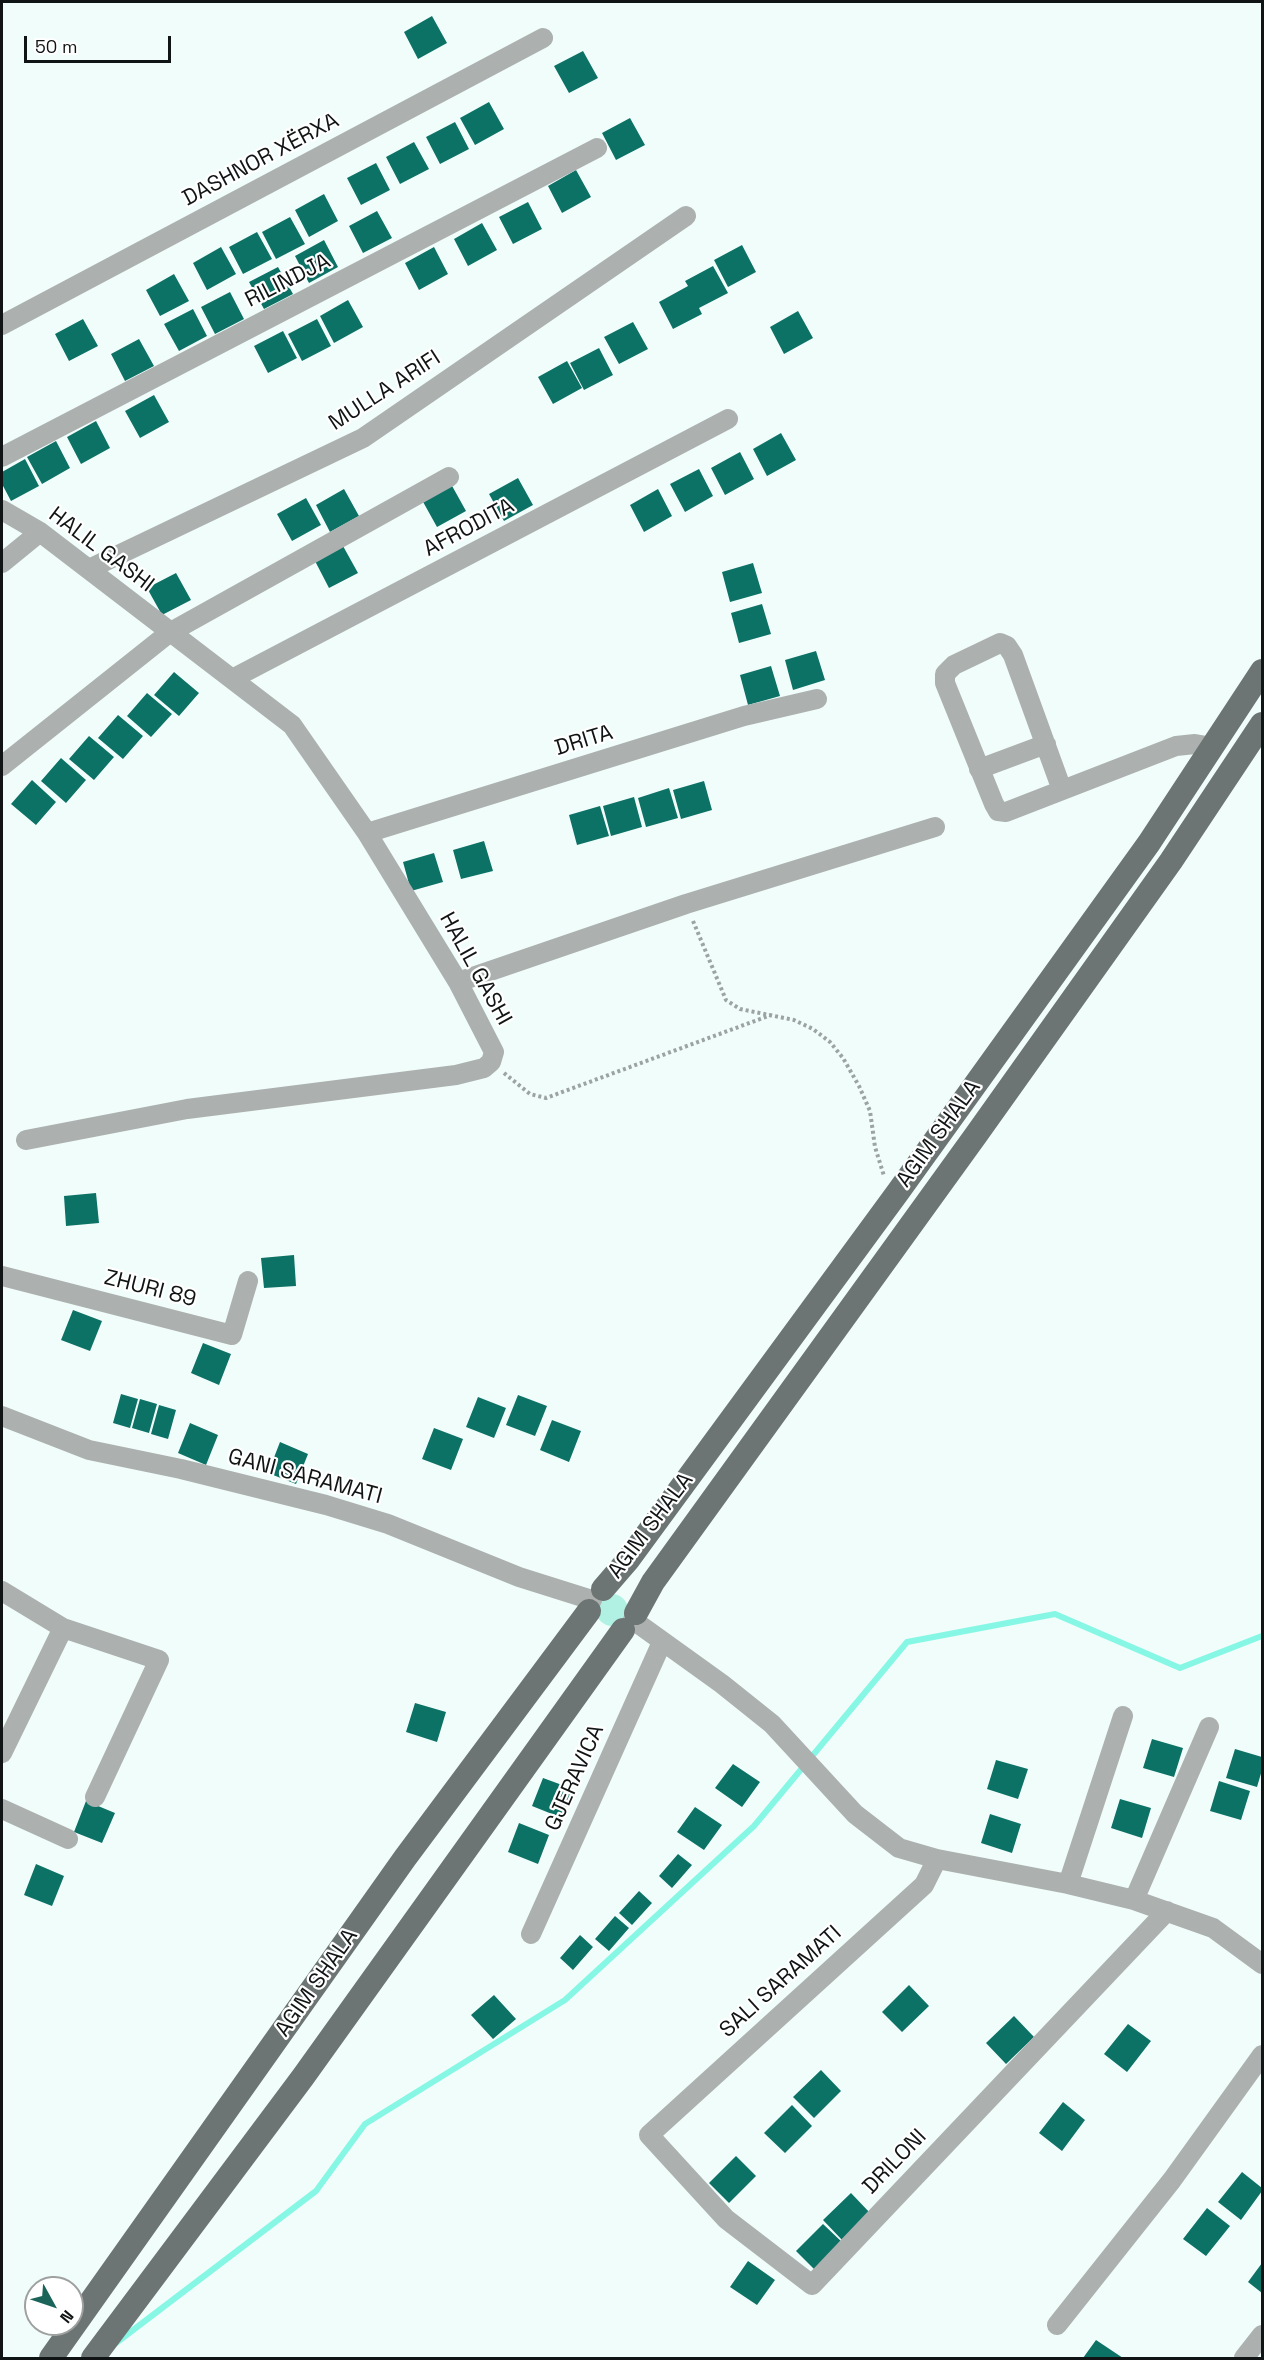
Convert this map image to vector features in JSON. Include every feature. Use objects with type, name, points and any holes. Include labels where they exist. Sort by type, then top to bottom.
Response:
[{"type":"main road","name":"AGIM SHALA","points":[[51,2358],[405,1858],[595,1600],[628,1560],[898,1192],[1149,843],[1263,671]]},
{"type":"main road","name":"AGIM SHALA","points":[[93,2358],[303,2077],[631,1621],[653,1582],[1151,889],[1263,724]]},
{"type":"main road","name":"AGIM SHALA","points":[[595,1600],[614,1586],[628,1592],[633,1598],[631,1621]]},
{"type":"main road","points":[[595,1600],[591,1619],[601,1630],[609,1633],[631,1621]]},
{"type":"street","name":"DASHNOR XËRXA","points":[[2,325],[543,38]]},
{"type":"street","name":"RILINDJA","points":[[2,457],[597,148]]},
{"type":"street","name":"MULLA ARIFI","points":[[89,569],[363,438],[686,216]]},
{"type":"street","name":"AFRODITA","points":[[232,679],[728,419]]},
{"type":"street","points":[[2,766],[169,633],[448,477]]},
{"type":"street","name":"HALIL GASHI","points":[[2,510],[40,532],[292,725],[367,833],[458,982],[494,1052],[491,1062],[484,1068],[456,1075],[187,1109],[26,1140]]},
{"type":"street","points":[[2,563],[40,532]]},
{"type":"street","points":[[1062,790],[1013,655],[1006,646],[1000,643],[954,665],[945,674],[945,683],[998,811],[1006,812],[1176,746],[1195,744],[1212,747]]},
{"type":"street","name":"DRITA","points":[[367,833],[744,716],[817,699]]},
{"type":"street","points":[[979,769],[1046,744]]},
{"type":"street","points":[[458,982],[686,904],[935,827]]},
{"type":"street","name":"ZHURI 89","points":[[2,1276],[232,1335],[248,1281]]},
{"type":"street","name":"GANI SARAMATI","points":[[2,1416],[89,1450],[202,1474],[326,1505],[388,1524],[519,1577],[595,1600]]},
{"type":"street","points":[[2,1590],[63,1628],[159,1660],[95,1797]]},
{"type":"street","points":[[631,1621],[722,1684],[764,1717],[855,1814],[899,1848],[937,1859],[1068,1884],[1134,1900],[1213,1928],[1263,1964]]},
{"type":"street","points":[[2,1754],[63,1628]]},
{"type":"street","name":"GJERAVICA","points":[[531,1934],[662,1642]]},
{"type":"street","points":[[1068,1884],[1123,1716]]},
{"type":"street","points":[[1134,1900],[1209,1727]]},
{"type":"street","points":[[2,1809],[68,1839]]},
{"type":"street","name":"SALI SARAMATI","points":[[649,2134],[924,1885],[937,1859]]},
{"type":"street","name":"DRILONI","points":[[649,2134],[726,2219],[812,2285],[1167,1911]]},
{"type":"street","points":[[1057,2325],[1172,2180],[1263,2055]]},
{"type":"street","points":[[1244,2358],[1263,2334]]},
{"type":"path","points":[[686,904],[726,1000],[740,1009],[794,1020],[813,1029],[830,1042],[843,1058],[870,1111],[875,1148],[885,1180],[898,1192]]},
{"type":"path","points":[[491,1062],[530,1094],[546,1098],[771,1014]]},
{"type":"green space","points":[[612,1594],[623,1599],[628,1610],[623,1621],[612,1626],[601,1621],[596,1610],[601,1599]]},
{"type":"building","points":[[432,16],[447,43],[418,59],[404,32]]},
{"type":"building","points":[[583,51],[598,78],[569,93],[554,66]]},
{"type":"building","points":[[489,102],[504,129],[475,145],[460,118]]},
{"type":"building","points":[[630,118],[645,145],[616,160],[602,133]]},
{"type":"building","points":[[455,122],[469,149],[440,164],[426,137]]},
{"type":"building","points":[[414,142],[429,169],[400,184],[386,157]]},
{"type":"building","points":[[376,163],[390,190],[361,205],[347,178]]},
{"type":"building","points":[[576,170],[591,197],[562,213],[548,186]]},
{"type":"building","points":[[324,194],[338,221],[309,237],[295,210]]},
{"type":"building","points":[[528,202],[542,229],[513,244],[499,217]]},
{"type":"building","points":[[377,211],[392,238],[363,253],[349,226]]},
{"type":"building","points":[[290,217],[305,244],[276,259],[262,232]]},
{"type":"building","points":[[482,223],[497,250],[468,266],[454,239]]},
{"type":"building","points":[[257,232],[272,259],[243,274],[229,247]]},
{"type":"building","points":[[324,240],[338,267],[309,283],[295,256]]},
{"type":"building","points":[[742,245],[756,272],[728,287],[714,260]]},
{"type":"building","points":[[221,247],[236,274],[207,290],[193,263]]},
{"type":"building","points":[[434,247],[448,274],[419,290],[405,263]]},
{"type":"building","points":[[713,266],[728,293],[699,308],[702,314],[673,329],[659,302],[688,286],[685,281]]},
{"type":"building","points":[[278,267],[293,294],[264,309],[249,282]]},
{"type":"building","points":[[174,274],[189,301],[160,316],[146,290]]},
{"type":"building","points":[[230,292],[244,319],[215,334],[201,307]]},
{"type":"building","points":[[348,300],[363,327],[334,343],[320,316]]},
{"type":"building","points":[[193,309],[207,336],[179,351],[164,324]]},
{"type":"building","points":[[798,311],[813,338],[784,354],[770,327]]},
{"type":"building","points":[[83,319],[98,346],[69,361],[55,334]]},
{"type":"building","points":[[317,319],[331,346],[302,361],[288,334]]},
{"type":"building","points":[[633,322],[648,349],[619,364],[604,337]]},
{"type":"building","points":[[283,331],[297,358],[268,373],[254,346]]},
{"type":"building","points":[[139,339],[154,366],[125,381],[111,354]]},
{"type":"building","points":[[599,348],[613,375],[584,390],[570,363]]},
{"type":"building","points":[[567,361],[582,388],[553,404],[538,377]]},
{"type":"building","points":[[154,395],[169,422],[140,438],[125,411]]},
{"type":"building","points":[[96,421],[110,448],[81,464],[67,437]]},
{"type":"building","points":[[781,433],[796,460],[767,476],[753,449]]},
{"type":"building","points":[[56,441],[70,468],[42,484],[27,457]]},
{"type":"building","points":[[740,452],[754,479],[725,495],[711,468]]},
{"type":"building","points":[[25,459],[39,486],[11,501],[2,484],[2,472]]},
{"type":"building","points":[[699,469],[713,496],[685,512],[670,484]]},
{"type":"building","points":[[518,478],[533,505],[504,521],[489,494]]},
{"type":"building","points":[[451,484],[466,511],[437,527],[422,500]]},
{"type":"building","points":[[344,489],[359,516],[330,532],[316,505]]},
{"type":"building","points":[[658,489],[672,516],[644,532],[630,505]]},
{"type":"building","points":[[306,498],[321,525],[292,541],[277,514]]},
{"type":"building","points":[[343,546],[358,573],[329,588],[315,561]]},
{"type":"building","points":[[753,563],[762,593],[730,602],[722,572]]},
{"type":"building","points":[[176,573],[191,600],[162,615],[147,588]]},
{"type":"building","points":[[762,604],[771,634],[739,643],[731,613]]},
{"type":"building","points":[[816,651],[825,680],[793,690],[785,660]]},
{"type":"building","points":[[771,666],[780,696],[748,705],[740,675]]},
{"type":"building","points":[[174,672],[199,693],[179,716],[154,695]]},
{"type":"building","points":[[147,693],[172,714],[151,737],[127,716]]},
{"type":"building","points":[[118,715],[143,736],[123,759],[98,738]]},
{"type":"building","points":[[89,736],[114,757],[94,780],[69,759]]},
{"type":"building","points":[[61,758],[86,780],[66,803],[41,781]]},
{"type":"building","points":[[32,780],[56,802],[36,825],[11,804]]},
{"type":"building","points":[[704,781],[712,810],[681,819],[673,790]]},
{"type":"building","points":[[669,788],[678,818],[646,827],[638,798]]},
{"type":"building","points":[[634,797],[642,827],[611,836],[603,806]]},
{"type":"building","points":[[600,806],[609,836],[577,845],[569,815]]},
{"type":"building","points":[[484,841],[493,871],[461,879],[453,850]]},
{"type":"building","points":[[434,853],[443,882],[411,891],[403,862]]},
{"type":"building","points":[[96,1193],[99,1223],[66,1226],[64,1196]]},
{"type":"building","points":[[294,1255],[296,1286],[264,1288],[261,1258]]},
{"type":"building","points":[[73,1310],[102,1321],[90,1351],[61,1340]]},
{"type":"building","points":[[203,1343],[231,1354],[219,1385],[191,1373]]},
{"type":"building","points":[[121,1394],[138,1399],[130,1428],[113,1423]]},
{"type":"building","points":[[518,1395],[547,1406],[535,1436],[506,1425]]},
{"type":"building","points":[[478,1397],[506,1408],[494,1438],[466,1427]]},
{"type":"building","points":[[140,1399],[157,1404],[149,1433],[132,1428]]},
{"type":"building","points":[[159,1405],[176,1410],[168,1439],[151,1434]]},
{"type":"building","points":[[552,1420],[581,1431],[569,1462],[540,1450]]},
{"type":"building","points":[[190,1423],[218,1435],[206,1465],[178,1453]]},
{"type":"building","points":[[434,1428],[463,1439],[451,1470],[422,1459]]},
{"type":"building","points":[[280,1442],[308,1454],[296,1484],[268,1473]]},
{"type":"building","points":[[415,1703],[446,1712],[437,1742],[406,1732]]},
{"type":"building","points":[[1152,1739],[1183,1748],[1174,1777],[1143,1768]]},
{"type":"building","points":[[1235,1749],[1262,1757],[1262,1770],[1257,1787],[1226,1778]]},
{"type":"building","points":[[996,1760],[1028,1769],[1018,1799],[987,1789]]},
{"type":"building","points":[[733,1764],[760,1782],[742,1807],[715,1788]]},
{"type":"building","points":[[543,1778],[573,1789],[562,1818],[532,1806]]},
{"type":"building","points":[[1219,1781],[1250,1791],[1241,1820],[1210,1811]]},
{"type":"building","points":[[1120,1799],[1151,1808],[1142,1838],[1111,1828]]},
{"type":"building","points":[[86,1801],[115,1813],[102,1843],[74,1832]]},
{"type":"building","points":[[695,1807],[722,1825],[704,1850],[677,1832]]},
{"type":"building","points":[[990,1814],[1021,1824],[1012,1853],[981,1843]]},
{"type":"building","points":[[519,1823],[549,1835],[538,1864],[508,1852]]},
{"type":"building","points":[[678,1854],[692,1865],[672,1888],[659,1876]]},
{"type":"building","points":[[36,1864],[64,1876],[52,1906],[24,1895]]},
{"type":"building","points":[[639,1891],[652,1903],[632,1925],[619,1913]]},
{"type":"building","points":[[615,1916],[629,1928],[609,1951],[595,1939]]},
{"type":"building","points":[[580,1935],[593,1947],[573,1970],[560,1958]]},
{"type":"building","points":[[909,1985],[929,2006],[902,2032],[882,2012]]},
{"type":"building","points":[[494,1995],[516,2019],[493,2039],[471,2015]]},
{"type":"building","points":[[1014,2016],[1034,2037],[1006,2064],[986,2043]]},
{"type":"building","points":[[1128,2024],[1151,2041],[1127,2072],[1104,2054]]},
{"type":"building","points":[[821,2070],[841,2091],[814,2118],[793,2097]]},
{"type":"building","points":[[1063,2102],[1085,2120],[1062,2151],[1039,2133]]},
{"type":"building","points":[[792,2105],[812,2126],[785,2153],[764,2133]]},
{"type":"building","points":[[736,2156],[756,2176],[729,2203],[709,2183]]},
{"type":"building","points":[[1242,2172],[1262,2188],[1262,2191],[1241,2220],[1218,2202]]},
{"type":"building","points":[[851,2193],[871,2214],[843,2241],[823,2220]]},
{"type":"building","points":[[1207,2208],[1230,2226],[1206,2256],[1183,2239]]},
{"type":"building","points":[[823,2224],[844,2244],[816,2271],[796,2251]]},
{"type":"building","points":[[748,2261],[775,2280],[757,2305],[730,2287]]},
{"type":"building","points":[[1262,2263],[1262,2293],[1248,2282]]},
{"type":"building","points":[[1096,2340],[1123,2358],[1083,2358]]},
{"type":"waterway","points":[[116,2343],[316,2191],[365,2124],[565,2000],[754,1826],[907,1642],[1055,1614],[1180,1668],[1262,1636]]}]
